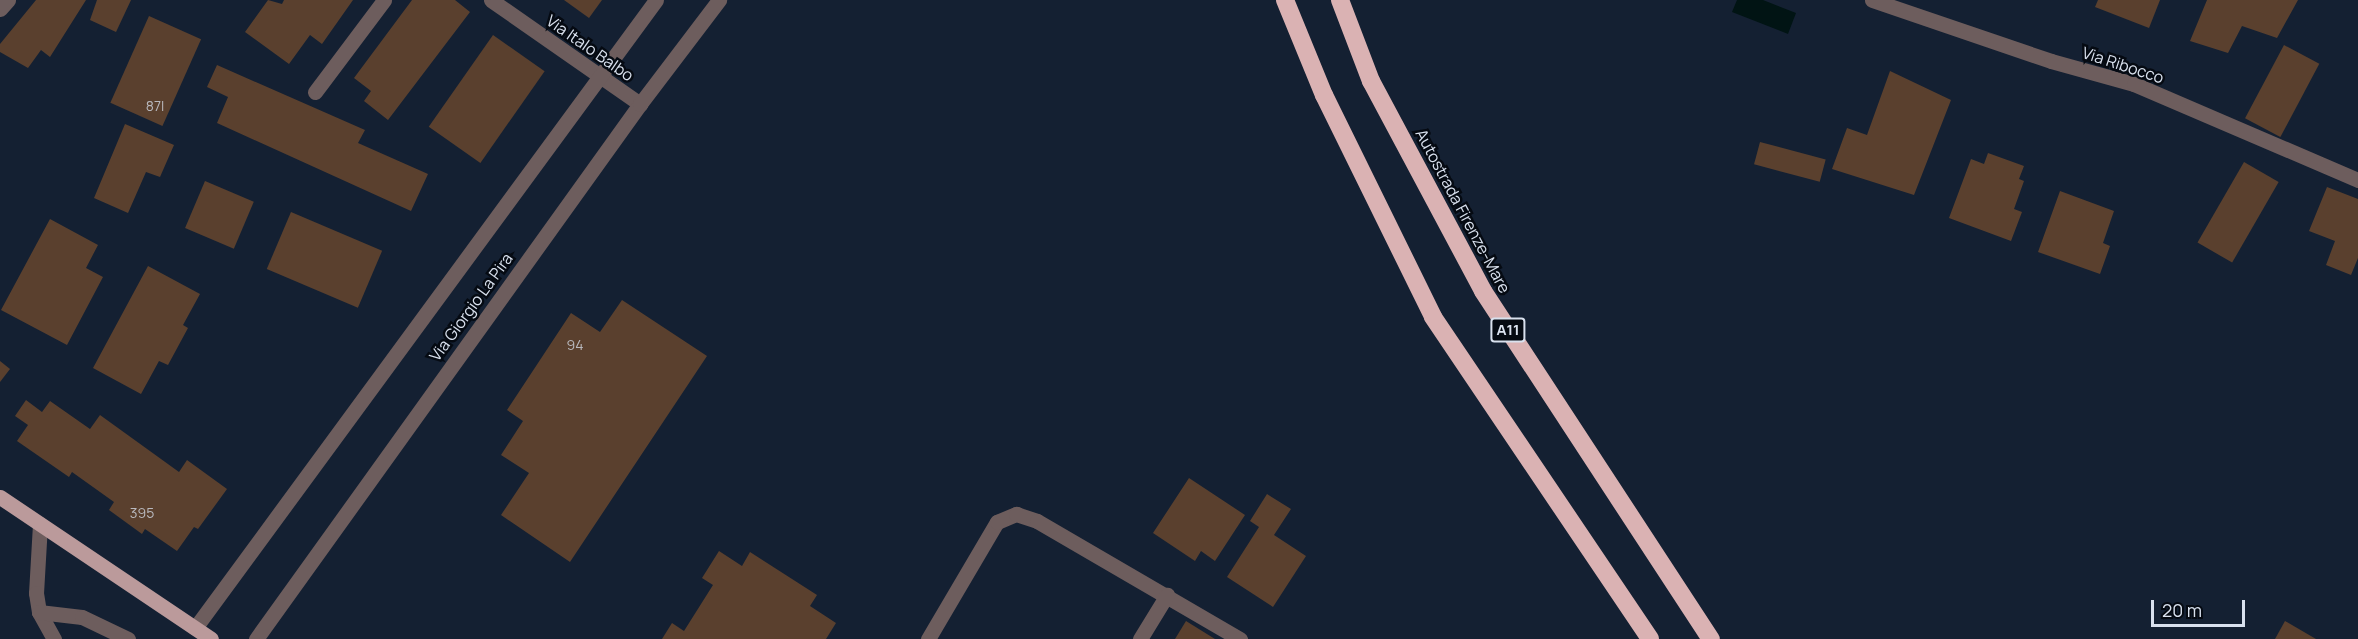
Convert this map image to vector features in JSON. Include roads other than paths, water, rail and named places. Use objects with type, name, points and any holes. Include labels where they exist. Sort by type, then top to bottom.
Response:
[{"type":"highway","points":[[1284,0],[1324,95],[1433,317],[1650,639]]},
{"type":"highway","name":"Autostrada Firenze-Mare","points":[[1340,0],[1371,81],[1483,291],[1711,639]]},
{"type":"main road","points":[[0,497],[212,639]]},
{"type":"street","points":[[0,9],[8,0]]},
{"type":"street","points":[[315,92],[384,0]]},
{"type":"street","name":"Via Italo Balbo","points":[[490,0],[640,104]]},
{"type":"street","name":"Via Giorgio La Pira","points":[[195,628],[656,0]]},
{"type":"street","name":"Via Giorgio La Pira","points":[[256,639],[640,104],[719,0]]},
{"type":"street","name":"Via Ribocco","points":[[1872,0],[2039,58],[2134,84],[2358,180]]},
{"type":"street","points":[[928,639],[997,522],[1016,514],[1037,521],[1240,639]]},
{"type":"street","points":[[40,524],[39,612],[54,639]]},
{"type":"street","points":[[1140,639],[1167,595]]},
{"type":"street","points":[[39,612],[82,617],[128,639]]}]
